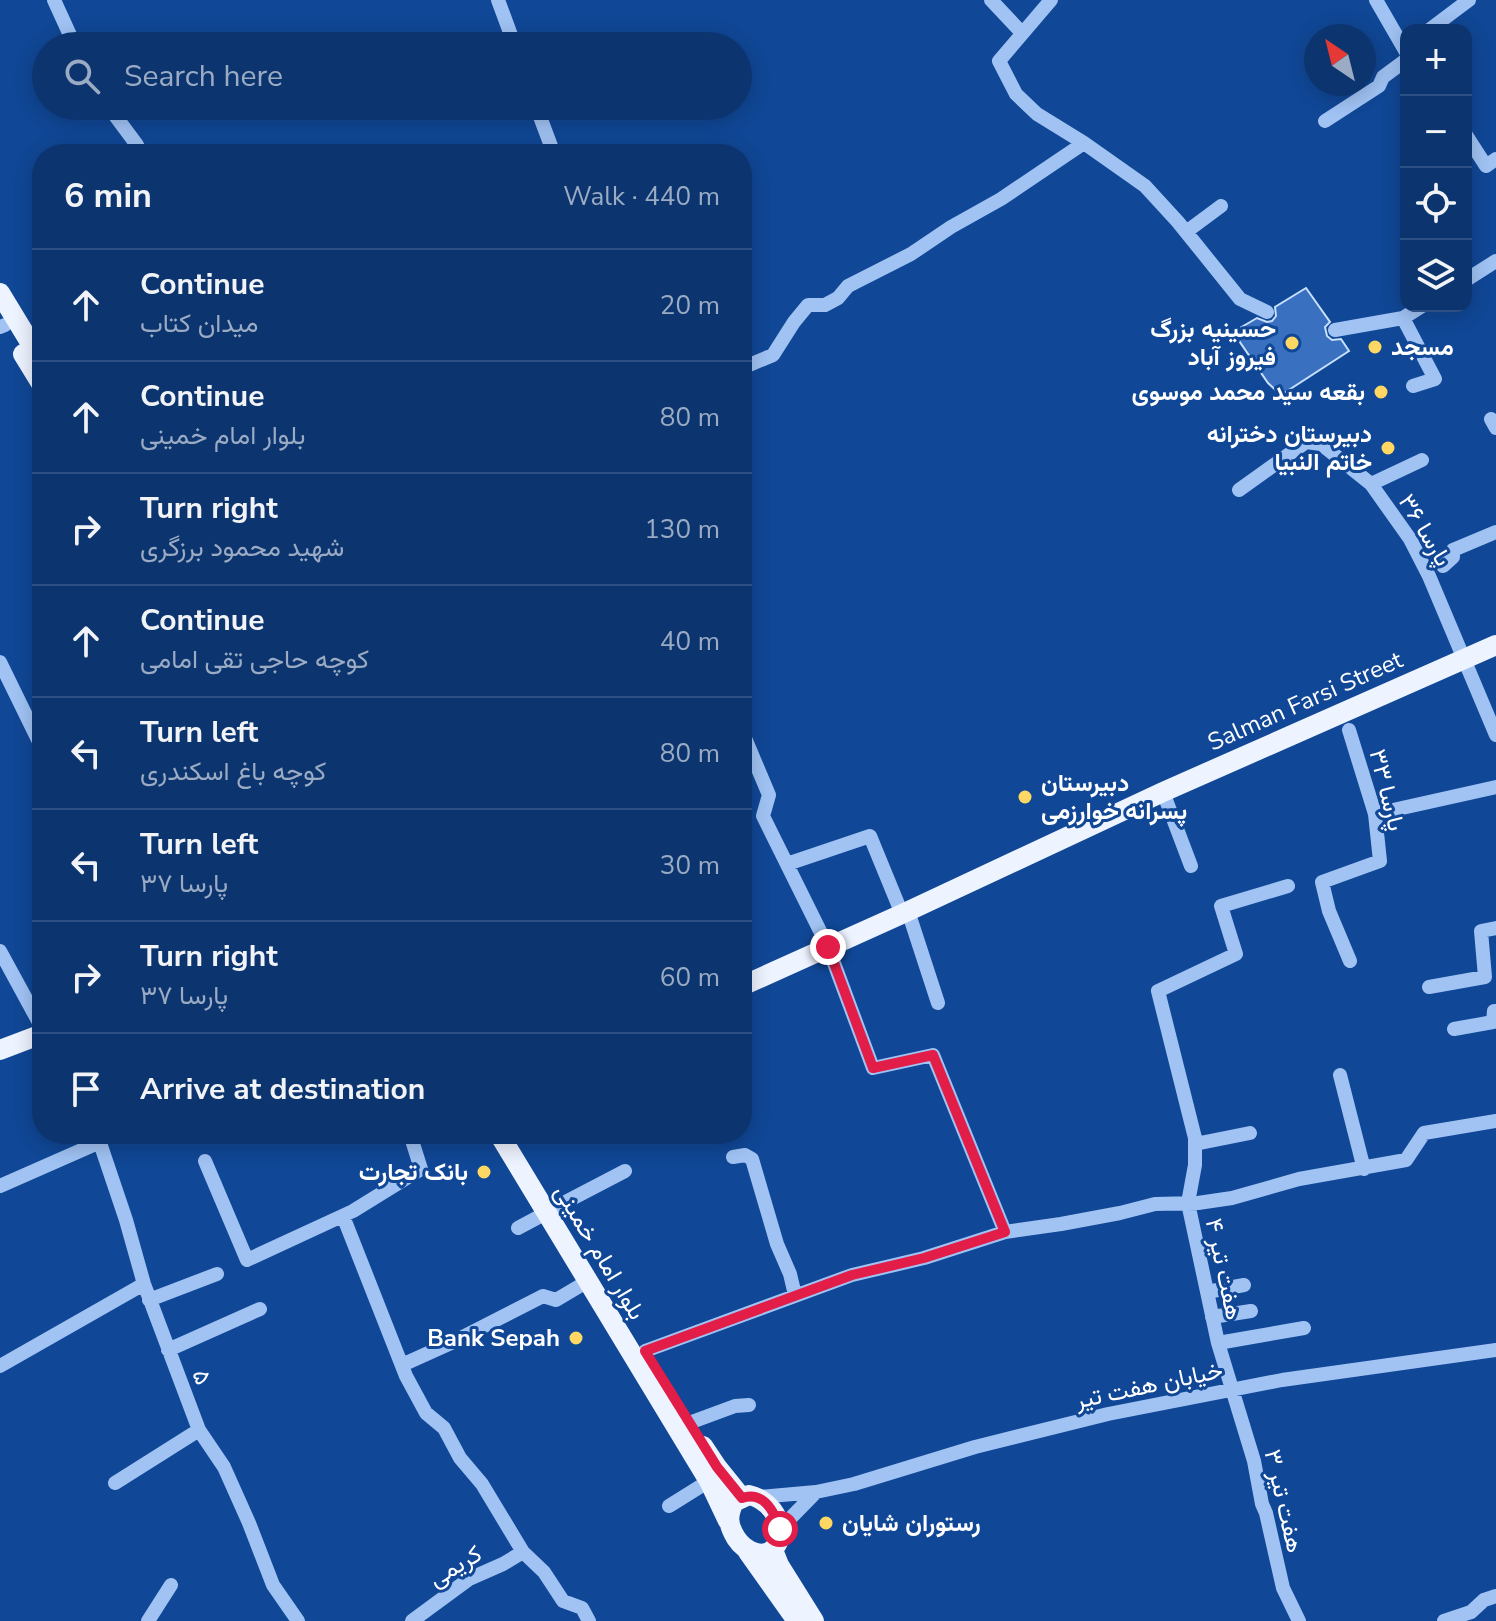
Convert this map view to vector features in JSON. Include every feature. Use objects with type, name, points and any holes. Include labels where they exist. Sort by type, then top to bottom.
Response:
[{"type":"main road","points":[[0,293],[32,346]]},
{"type":"main road","points":[[2,323],[32,370]]},
{"type":"main road","name":"Salman Farsi Street","points":[[752,981],[1163,792],[1496,645]]},
{"type":"main road","points":[[0,1050],[32,1036]]},
{"type":"main road","name":"بلوار امام خمینی","points":[[506,1144],[645,1351],[717,1467],[750,1498]]},
{"type":"main road","name":"بلوار امام خمینی","points":[[519,1144],[588,1281],[709,1481],[728,1521]]},
{"type":"main road","points":[[748,1552],[759,1554],[773,1550],[779,1541],[780,1529],[769,1505],[750,1498],[734,1502],[728,1521],[739,1543],[797,1621]]},
{"type":"main road","points":[[773,1550],[814,1621]]},
{"type":"street","points":[[54,0],[69,32]]},
{"type":"street","points":[[498,0],[510,32]]},
{"type":"street","points":[[991,0],[1022,33]]},
{"type":"street","points":[[1051,0],[999,61],[1016,94],[1037,114],[1145,186],[1240,299],[1267,312]]},
{"type":"street","points":[[1376,0],[1400,43]]},
{"type":"street","points":[[1437,24],[1469,0]]},
{"type":"street","points":[[1325,121],[1379,86],[1400,58]]},
{"type":"street","points":[[118,120],[136,144]]},
{"type":"street","points":[[541,120],[550,144]]},
{"type":"street","points":[[1472,142],[1491,163]]},
{"type":"street","points":[[752,364],[773,355],[808,305],[825,305],[838,298],[848,286],[911,254],[1084,143]]},
{"type":"street","points":[[1186,232],[1221,206]]},
{"type":"street","points":[[1472,276],[1496,261]]},
{"type":"street","points":[[1335,330],[1403,318],[1412,312]]},
{"type":"street","points":[[1403,318],[1435,379],[1413,386]]},
{"type":"street","name":"پارسا ۳۶","points":[[1239,490],[1306,442],[1321,444],[1371,484],[1410,539],[1429,576],[1496,735]]},
{"type":"street","points":[[1371,484],[1422,460]]},
{"type":"street","points":[[1443,566],[1453,557],[1453,550],[1496,532]]},
{"type":"street","points":[[0,662],[32,728]]},
{"type":"street","name":"پارسا ۳۳","points":[[1349,730],[1375,814],[1380,861],[1322,882],[1329,911],[1350,961]]},
{"type":"street","points":[[752,755],[769,795],[763,816],[828,947],[873,1068],[933,1055],[1005,1232]]},
{"type":"street","points":[[1375,814],[1496,787]]},
{"type":"street","points":[[1163,792],[1191,866]]},
{"type":"street","points":[[787,864],[870,836],[905,912],[938,1003]]},
{"type":"street","points":[[1193,1203],[1195,1138],[1158,991],[1236,954],[1221,906],[1288,886]]},
{"type":"street","points":[[1429,987],[1485,977],[1481,931],[1496,928]]},
{"type":"street","points":[[0,951],[32,1012]]},
{"type":"street","points":[[1454,1029],[1493,1022],[1496,1011]]},
{"type":"street","points":[[1340,1075],[1364,1169]]},
{"type":"street","points":[[645,1351],[852,1275],[924,1258],[1005,1232],[1155,1204],[1232,1198],[1299,1179],[1406,1160],[1424,1133],[1496,1121]]},
{"type":"street","points":[[1195,1144],[1250,1133]]},
{"type":"street","points":[[0,1186],[87,1144]]},
{"type":"street","name":"۵","points":[[101,1144],[149,1300],[199,1430],[224,1467],[273,1585],[298,1621]]},
{"type":"street","points":[[205,1161],[247,1260],[343,1216],[421,1169],[413,1144]]},
{"type":"street","points":[[733,1157],[745,1155],[752,1159],[795,1295]]},
{"type":"street","points":[[518,1228],[625,1171]]},
{"type":"street","name":"هفت تیر ۴","points":[[1193,1203],[1212,1317],[1231,1390]]},
{"type":"street","points":[[343,1216],[402,1365],[426,1413],[444,1428],[460,1458],[482,1484],[523,1552],[544,1572],[563,1601],[582,1608],[589,1621]]},
{"type":"street","points":[[149,1300],[217,1274]]},
{"type":"street","points":[[402,1365],[543,1296],[556,1300],[588,1281]]},
{"type":"street","points":[[0,1366],[144,1284]]},
{"type":"street","points":[[1207,1292],[1244,1285]]},
{"type":"street","points":[[168,1350],[260,1309]]},
{"type":"street","points":[[1212,1317],[1251,1311]]},
{"type":"street","points":[[1218,1343],[1304,1328]]},
{"type":"street","name":"خیابان هفت تیر","points":[[750,1498],[816,1492],[854,1484],[975,1447],[1108,1414],[1282,1380],[1496,1350]]},
{"type":"street","name":"هفت تیر ۳","points":[[1231,1390],[1254,1461],[1283,1588],[1299,1621]]},
{"type":"street","points":[[689,1423],[735,1406],[749,1405]]},
{"type":"street","points":[[115,1483],[199,1430]]},
{"type":"street","points":[[669,1506],[709,1481]]},
{"type":"street","points":[[780,1529],[816,1492]]},
{"type":"street","name":"کریمی","points":[[412,1621],[469,1579],[523,1552]]},
{"type":"street","points":[[148,1621],[171,1585]]},
{"type":"street","points":[[1444,1621],[1471,1612],[1484,1600],[1496,1596]]},
{"type":"building","points":[[1306,288],[1330,322],[1325,327],[1327,336],[1332,340],[1341,339],[1349,351],[1281,395],[1268,383],[1233,332],[1257,318],[1272,321],[1276,316],[1275,307]]},
{"type":"place","name":"حسینیه بزرگ فیروز آباد","points":[[1292,343]]},
{"type":"place","name":"مسجد","points":[[1375,347]]},
{"type":"place","name":"بقعه سید محمد موسوی","points":[[1381,392]]},
{"type":"place","name":"دبیرستان دخترانه خاتم النبیا","points":[[1388,448]]},
{"type":"place","name":"دبیرستان پسرانه خوارزمی","points":[[1025,797]]},
{"type":"place","name":"بانک تجارت","points":[[484,1172]]},
{"type":"place","name":"Bank Sepah","points":[[576,1338]]},
{"type":"place","name":"رستوران شایان","points":[[826,1523]]},
{"type":"route","points":[[780,1529],[769,1505],[759,1497],[749,1495],[742,1498],[717,1467],[645,1351],[852,1275],[924,1258],[1005,1232],[933,1055],[873,1068],[828,947]]}]
